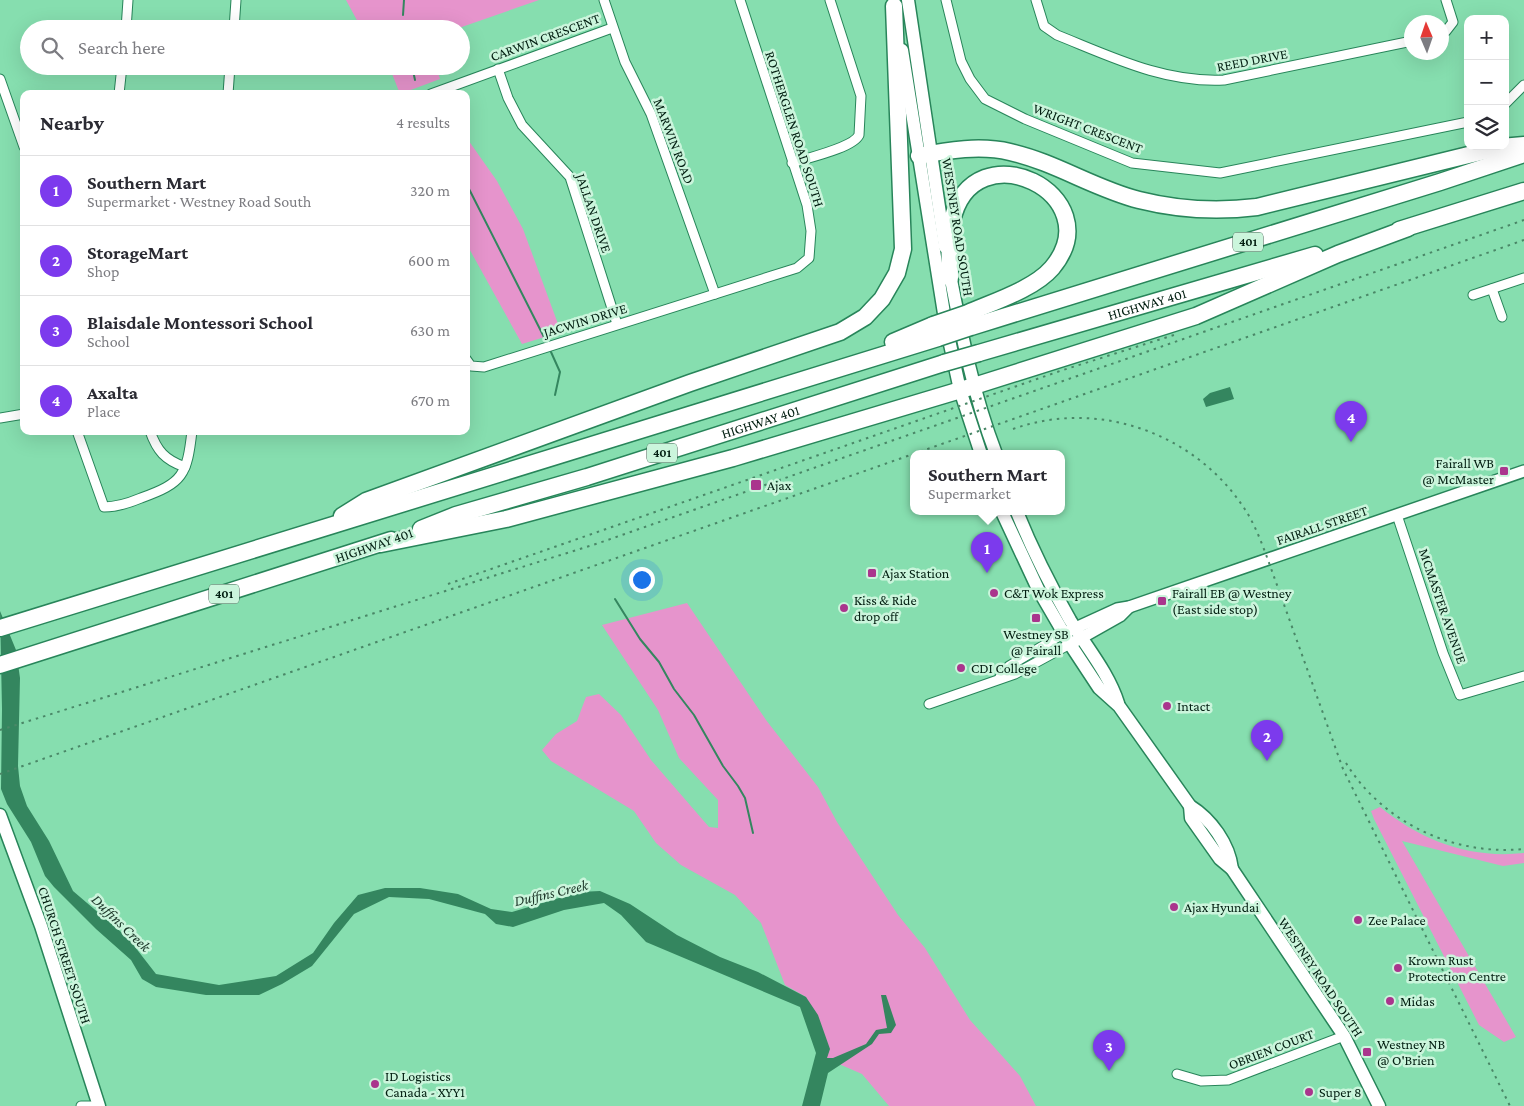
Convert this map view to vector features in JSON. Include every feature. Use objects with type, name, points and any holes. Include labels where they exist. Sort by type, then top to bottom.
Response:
[{"type":"highway","points":[[322,528],[366,501],[690,383],[840,332],[865,317],[882,299],[897,273],[903,249],[899,2]]},
{"type":"highway","points":[[925,155],[971,149],[1012,152],[1138,200],[1181,209],[1228,211],[1275,203],[1501,147],[1524,145]]},
{"type":"highway","name":"HIGHWAY 401","points":[[0,628],[868,358],[935,331],[970,320],[1430,185],[1524,154]]},
{"type":"highway","points":[[950,278],[952,221],[957,207],[974,186],[986,178],[1016,174],[1032,179],[1055,198],[1066,223],[1066,232],[1064,246],[1051,269],[1036,282],[970,320]]},
{"type":"highway","name":"HIGHWAY 401","points":[[0,665],[381,544],[456,515],[588,477],[944,363],[1408,228],[1524,191]]},
{"type":"highway","points":[[381,544],[506,519],[733,458],[967,388],[1196,316],[1338,254],[1408,228]]},
{"type":"main road","name":"WESTNEY ROAD SOUTH","points":[[899,2],[925,155],[950,278],[967,388],[980,450]]},
{"type":"main road","name":"WESTNEY ROAD SOUTH","points":[[925,155],[942,306],[967,388],[994,450]]},
{"type":"main road","name":"WESTNEY ROAD SOUTH","points":[[1003,515],[1038,589],[1072,636],[1111,682],[1119,706],[1190,806],[1202,813],[1225,845],[1230,853],[1232,869],[1344,1036],[1379,1106]]},
{"type":"main road","name":"WESTNEY ROAD SOUTH","points":[[1018,515],[1072,636]]},
{"type":"main road","name":"CHURCH STREET SOUTH","points":[[0,815],[41,926],[98,1106]]},
{"type":"street","points":[[127,20],[128,0]]},
{"type":"street","points":[[235,20],[236,0]]},
{"type":"street","name":"MARWIN ROAD","points":[[604,0],[625,62],[651,114],[715,294]]},
{"type":"street","name":"ROTHERGLEN ROAD SOUTH","points":[[715,294],[797,268],[808,258],[811,231],[806,205],[740,0]]},
{"type":"street","points":[[792,163],[842,147],[857,139],[860,135],[861,96],[830,0]]},
{"type":"street","name":"WRIGHT CRESCENT","points":[[946,0],[961,61],[970,79],[985,99],[1025,119],[1132,162],[1220,174],[1464,123]]},
{"type":"street","name":"REED DRIVE","points":[[1036,0],[1044,26],[1057,35],[1145,71],[1203,81],[1233,79],[1404,43]]},
{"type":"street","points":[[1446,0],[1453,22],[1449,27]]},
{"type":"street","name":"CARWIN CRESCENT","points":[[442,90],[612,28]]},
{"type":"street","name":"JALLAN DRIVE","points":[[498,69],[508,98],[522,125],[570,177],[617,324]]},
{"type":"street","points":[[120,90],[121,75]]},
{"type":"street","points":[[228,90],[229,75]]},
{"type":"street","points":[[0,79],[20,136]]},
{"type":"street","points":[[1509,100],[1524,84]]},
{"type":"street","points":[[1473,295],[1524,278]]},
{"type":"street","points":[[1492,289],[1502,316]]},
{"type":"street","name":"JACWIN DRIVE","points":[[470,365],[484,367],[715,294]]},
{"type":"street","points":[[0,418],[20,415]]},
{"type":"street","points":[[78,435],[104,507],[116,507],[168,489],[180,479],[185,467],[191,435]]},
{"type":"street","points":[[152,435],[160,453],[170,461],[185,467]]},
{"type":"street","name":"FAIRALL STREET","points":[[1072,636],[1120,616],[1129,607],[1524,471]]},
{"type":"street","name":"MCMASTER AVENUE","points":[[1397,515],[1443,653],[1460,695],[1524,676]]},
{"type":"street","points":[[929,704],[1000,678],[1009,666],[1072,636]]},
{"type":"street","name":"OBRIEN COURT","points":[[1176,1074],[1201,1081],[1228,1080],[1344,1036]]},
{"type":"street","points":[[81,1106],[98,1106]]},
{"type":"shaded area","points":[[346,0],[539,0],[470,24],[470,20],[357,20]]},
{"type":"shaded area","points":[[393,75],[439,75],[440,79],[411,90],[398,90]]},
{"type":"shaded area","points":[[470,143],[497,181],[523,229],[561,332],[522,344],[470,250]]},
{"type":"shaded area","points":[[1230,387],[1234,399],[1206,407],[1203,399],[1210,393]]},
{"type":"shaded area","points":[[687,603],[766,720],[818,787],[837,822],[898,915],[925,948],[970,1020],[1020,1076],[1036,1106],[889,1106],[862,1074],[825,1058],[806,997],[785,985],[761,923],[735,895],[681,865],[656,843],[634,811],[551,761],[542,750],[556,734],[577,721],[586,697],[599,694],[621,715],[651,760],[709,827],[718,828],[718,800],[679,758],[658,710],[602,625]]},
{"type":"shaded area","name":"Duffins Creek","points":[[0,611],[16,650],[20,678],[18,766],[20,786],[27,806],[49,841],[73,891],[128,938],[156,974],[219,985],[276,976],[313,953],[334,923],[358,895],[385,888],[420,888],[458,894],[491,909],[512,912],[579,892],[600,891],[630,904],[677,935],[720,957],[758,972],[806,997],[818,1015],[830,1049],[827,1058],[833,1058],[866,1044],[876,1030],[887,1028],[881,995],[886,995],[896,1025],[891,1033],[879,1034],[872,1044],[828,1073],[820,1106],[802,1106],[816,1053],[800,1007],[646,942],[621,915],[604,903],[564,910],[513,927],[496,924],[485,914],[429,899],[389,897],[354,914],[312,966],[259,995],[206,995],[156,987],[142,979],[131,960],[96,929],[45,876],[31,842],[7,804],[1,789]]},
{"type":"shaded area","points":[[1380,807],[1413,829],[1448,845],[1485,853],[1524,853],[1524,863],[1503,866],[1402,841],[1516,1037],[1504,1042],[1479,1025],[1374,819],[1371,811]]},
{"type":"waterway","points":[[403,15],[404,0]]},
{"type":"waterway","points":[[414,75],[415,80]]},
{"type":"waterway","points":[[470,191],[546,341]]},
{"type":"waterway","points":[[551,352],[560,372],[555,395]]},
{"type":"waterway","points":[[615,599],[640,639],[659,662],[674,689],[694,715],[723,766],[738,786],[745,798],[753,833]]},
{"type":"railway","points":[[0,730],[599,543],[1524,220]]},
{"type":"railway","points":[[925,450],[1524,240]]},
{"type":"railway","points":[[448,584],[1060,371],[1177,334]]},
{"type":"railway","points":[[1013,429],[1045,421],[1077,418],[1109,421],[1140,428],[1170,441],[1197,458],[1221,480],[1242,505],[1254,525],[1263,546],[1343,769],[1510,1106]]},
{"type":"railway","points":[[0,774],[910,455]]},
{"type":"railway","points":[[1346,763],[1361,784],[1380,803],[1400,818],[1423,831],[1447,841],[1472,847],[1498,850],[1524,849]]},
{"type":"place","name":"Axalta","points":[[1351,442]]},
{"type":"place","name":"Fairall WB @ McMaster","points":[[1504,471]]},
{"type":"place","name":"Ajax","points":[[756,485]]},
{"type":"place","name":"Ajax Station","points":[[872,573]]},
{"type":"place","name":"Southern Mart","points":[[987,573]]},
{"type":"place","name":"C&T Wok Express","points":[[994,593]]},
{"type":"place","name":"Fairall EB @ Westney (East side stop)","points":[[1162,601]]},
{"type":"place","name":"Kiss & Ride drop off","points":[[844,608]]},
{"type":"place","name":"Westney SB @ Fairall","points":[[1036,618]]},
{"type":"place","name":"CDI College","points":[[961,668]]},
{"type":"place","name":"Intact","points":[[1167,706]]},
{"type":"place","name":"StorageMart","points":[[1267,761]]},
{"type":"place","name":"Ajax Hyundai","points":[[1174,907]]},
{"type":"place","name":"Zee Palace","points":[[1358,920]]},
{"type":"place","name":"Krown Rust Protection Centre","points":[[1398,968]]},
{"type":"place","name":"Midas","points":[[1390,1001]]},
{"type":"place","name":"Westney NB @ O'Brien","points":[[1367,1052]]},
{"type":"place","name":"Blaisdale Montessori School","points":[[1109,1071]]},
{"type":"place","name":"ID Logistics Canada - XYY1","points":[[375,1084]]},
{"type":"place","name":"Super 8","points":[[1309,1092]]}]
